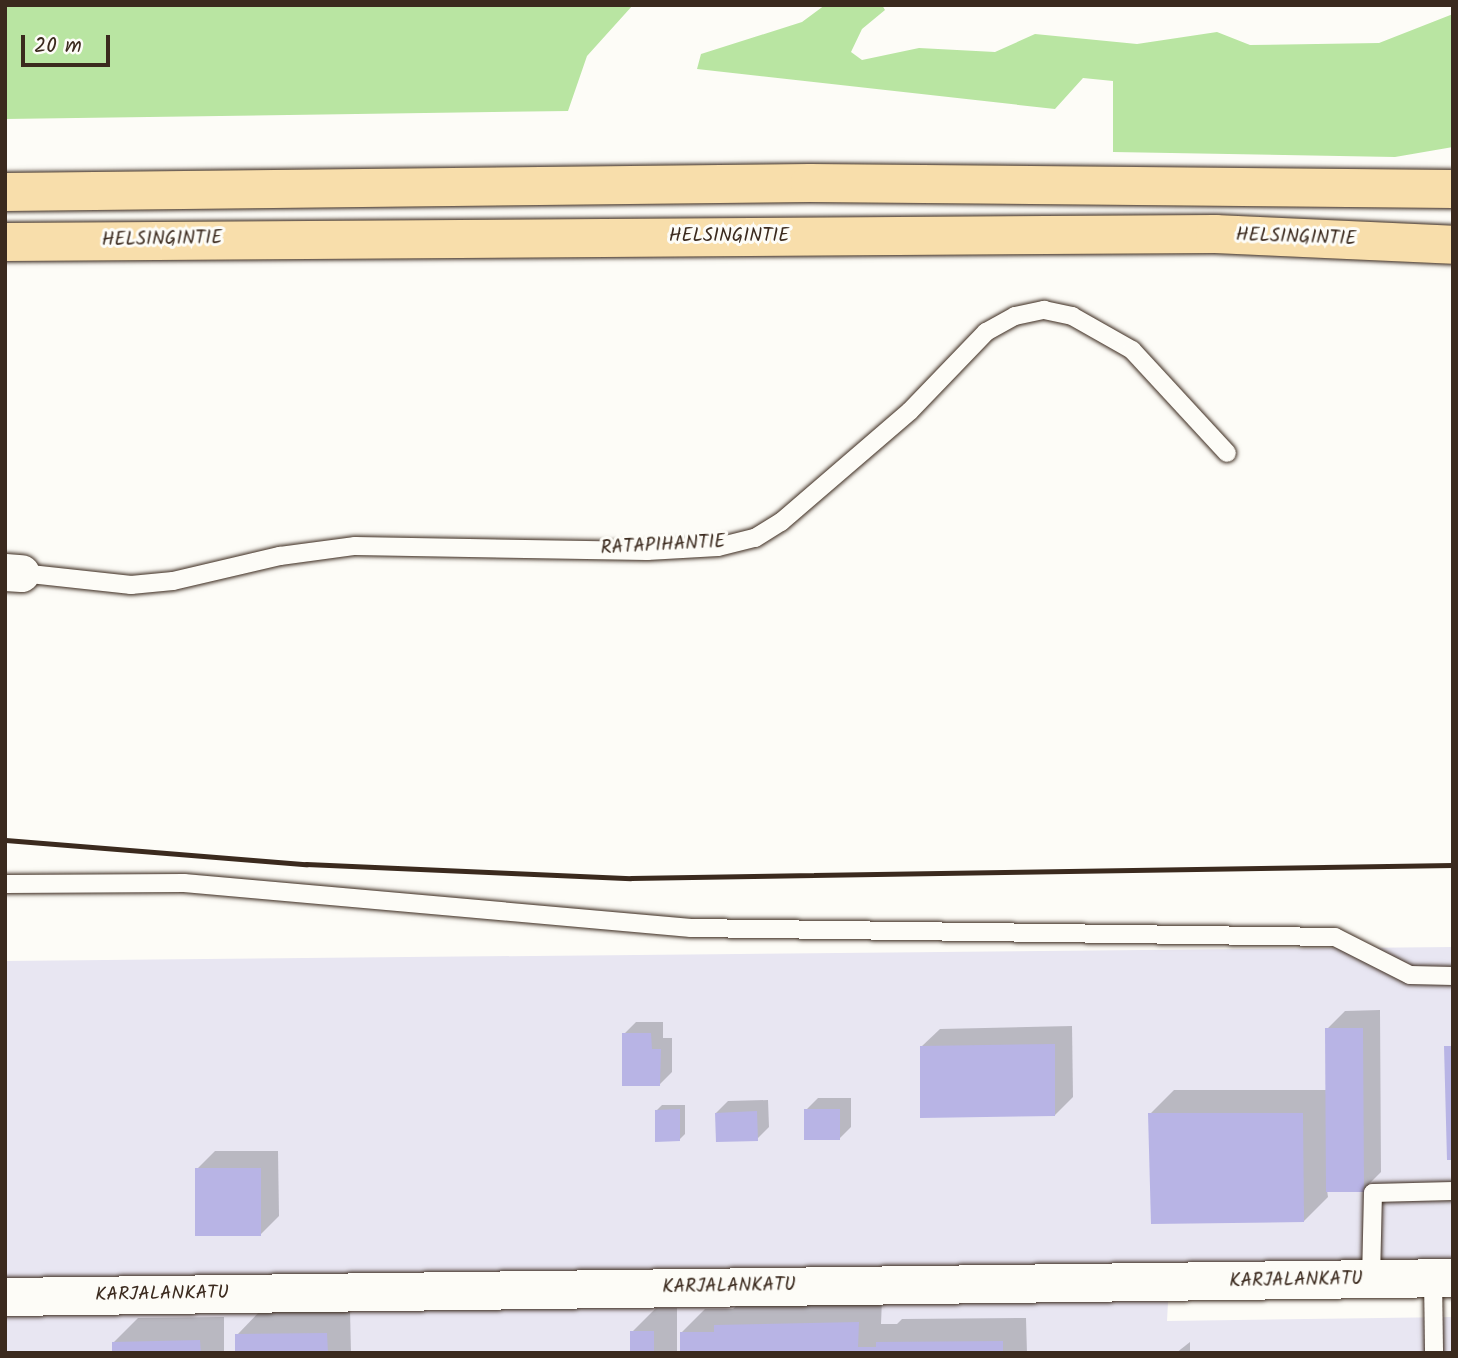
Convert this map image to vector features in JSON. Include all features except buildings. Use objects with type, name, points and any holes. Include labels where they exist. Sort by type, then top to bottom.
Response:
[{"type":"highway","points":[[5,192],[810,183],[1453,189]]},
{"type":"highway","name":"HELSINGINTIE","points":[[5,242],[1215,234],[1453,245]]},
{"type":"street","name":"KARJALANKATU","points":[[5,1297],[1443,1278]]},
{"type":"lane","name":"RATAPIHANTIE","points":[[13,573],[131,585],[173,582],[280,556],[355,546],[647,551],[718,547],[755,538],[781,522],[910,411],[985,332],[1014,316],[1044,310],[1072,316],[1132,350],[1227,453]]},
{"type":"lane","points":[[5,884],[184,883],[691,928],[1335,937],[1410,975],[1453,976]]},
{"type":"lane","points":[[1371,1280],[1373,1193],[1453,1191]]},
{"type":"lane","points":[[1434,1353],[1443,1278]]},
{"type":"shaded area","points":[[1453,947],[1453,1264],[1170,1266],[1167,1321],[1453,1317],[1453,1353],[5,1353],[5,961]]},
{"type":"green space","points":[[5,5],[633,5],[587,56],[568,111],[5,119]]},
{"type":"green space","points":[[825,5],[882,5],[885,10],[862,29],[851,52],[862,60],[919,48],[995,52],[1035,34],[1137,44],[1217,32],[1250,45],[1379,43],[1453,14],[1453,147],[1395,157],[1113,152],[1113,81],[1083,78],[1055,109],[697,69],[701,54],[802,22]]},
{"type":"railway","points":[[5,840],[306,864],[631,878],[1453,865]]}]
